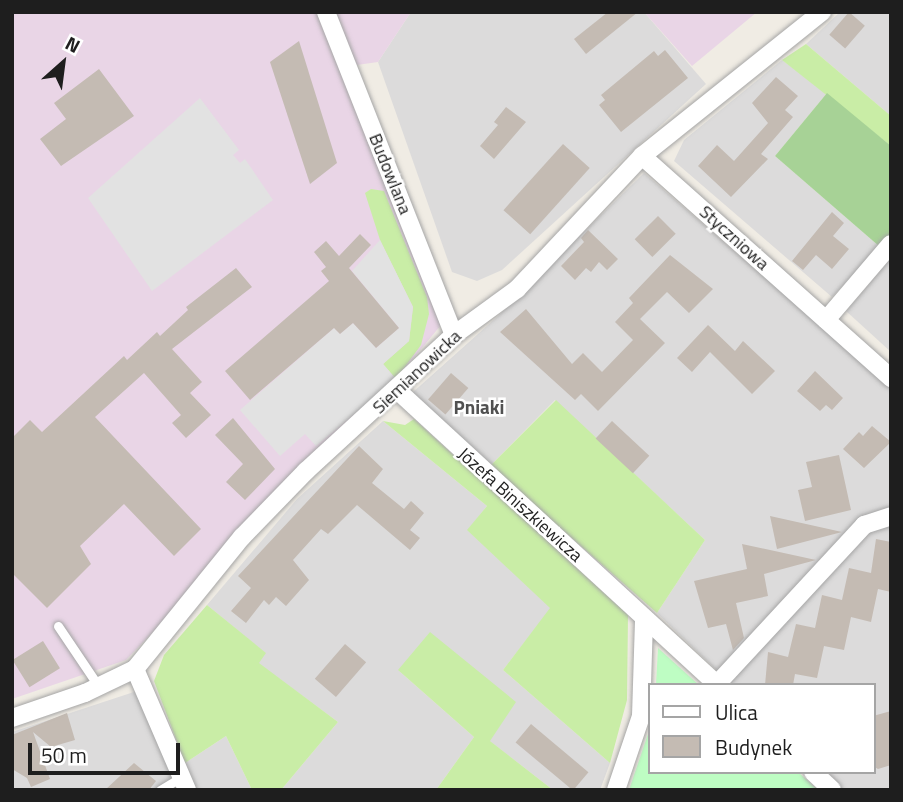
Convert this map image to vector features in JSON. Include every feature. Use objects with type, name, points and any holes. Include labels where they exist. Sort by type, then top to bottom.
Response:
[{"type":"street","name":"Budowlana","points":[[326,12],[454,335]]},
{"type":"street","name":"Siemianowicka","points":[[12,718],[100,687],[135,669],[242,537],[306,471],[398,391],[454,335],[517,289],[642,156],[822,12]]},
{"type":"street","name":"Styczniowa","points":[[642,156],[891,378]]},
{"type":"street","points":[[826,320],[891,244]]},
{"type":"street","name":"Józefa Biniszkiewicza","points":[[398,391],[716,683]]},
{"type":"street","name":"Józefa Biniszkiewicza","points":[[718,683],[864,525],[891,516]]},
{"type":"street","points":[[616,790],[641,716],[644,618]]},
{"type":"street","points":[[135,669],[184,783]]},
{"type":"street","points":[[815,774],[832,790]]},
{"type":"lane","points":[[58,626],[100,687]]},
{"type":"lane","points":[[160,790],[184,783]]},
{"type":"shaded area","points":[[12,12],[411,12],[378,62],[343,67],[441,325],[396,379],[126,660],[12,699]]},
{"type":"shaded area","points":[[411,12],[644,12],[706,84],[502,270],[477,281],[452,272],[378,62]]},
{"type":"shaded area","points":[[644,12],[757,12],[692,66]]},
{"type":"shaded area","points":[[840,12],[891,12],[891,116],[806,44]]},
{"type":"shaded area","points":[[782,60],[827,93],[775,156],[880,247],[832,297],[674,161],[684,140]]},
{"type":"shaded area","points":[[200,98],[239,150],[233,155],[240,163],[245,159],[273,200],[152,291],[88,198]]},
{"type":"shaded area","points":[[644,173],[891,387],[891,790],[842,790],[826,774],[875,774],[875,683],[730,683],[657,613],[705,540],[555,400],[490,466],[412,393],[497,317]]},
{"type":"shaded area","points":[[380,240],[413,307],[409,341],[383,364],[396,379],[316,446],[305,434],[280,456],[240,410],[334,328],[340,334],[353,323],[376,348],[399,328],[352,271]]},
{"type":"shaded area","points":[[891,258],[891,352],[846,311]]},
{"type":"shaded area","points":[[383,421],[487,506],[468,530],[551,608],[503,670],[610,763],[600,790],[553,790],[398,670],[474,737],[436,790],[281,790],[338,722],[258,663],[265,653],[207,605],[297,499]]},
{"type":"shaded area","points":[[137,691],[178,790],[12,790],[12,732]]},
{"type":"shaded area","points":[[226,736],[252,790],[196,790],[185,763]]},
{"type":"green space","points":[[806,44],[891,116],[891,146],[782,60]]},
{"type":"green space","points":[[827,93],[891,146],[891,234],[880,247],[775,156]]},
{"type":"green space","points":[[371,189],[384,191],[427,297],[429,314],[421,345],[396,379],[383,364],[409,341],[413,307],[380,240],[365,193]]},
{"type":"green space","points":[[556,400],[705,540],[657,613],[490,466]]},
{"type":"green space","points":[[414,419],[628,615],[627,700],[610,763],[503,670],[550,608],[467,530],[487,506],[383,421],[405,425]]},
{"type":"green space","points":[[207,605],[266,653],[259,663],[338,722],[281,790],[252,790],[226,736],[185,763],[154,681],[164,655]]},
{"type":"green space","points":[[430,632],[516,702],[490,741],[553,790],[436,790],[474,737],[398,670]]},
{"type":"green space","points":[[658,648],[697,683],[656,683]]},
{"type":"green space","points":[[648,734],[648,774],[800,774],[818,790],[629,790]]},
{"type":"building","points":[[608,12],[638,12],[586,54],[574,39]]},
{"type":"building","points":[[849,12],[865,26],[845,48],[829,35]]},
{"type":"building","points":[[299,41],[337,163],[310,184],[270,62]]},
{"type":"building","points":[[665,50],[688,78],[621,132],[599,105],[605,100],[601,95],[654,51],[658,56]]},
{"type":"building","points":[[99,69],[134,116],[61,166],[40,139],[66,119],[54,103]]},
{"type":"building","points":[[776,77],[798,96],[785,110],[793,117],[761,154],[768,159],[731,197],[698,166],[717,145],[734,161],[768,123],[752,103]]},
{"type":"building","points":[[506,107],[526,122],[494,159],[480,146],[498,125],[494,122]]},
{"type":"building","points":[[563,144],[590,168],[530,234],[503,210]]},
{"type":"building","points":[[832,212],[844,223],[833,236],[849,249],[832,269],[816,255],[803,270],[792,261]]},
{"type":"building","points":[[658,216],[676,234],[652,257],[635,239]]},
{"type":"building","points":[[588,230],[618,259],[607,270],[599,262],[591,272],[586,268],[575,280],[561,266],[584,242],[581,238]]},
{"type":"building","points":[[360,234],[371,245],[349,268],[399,328],[376,348],[353,323],[340,334],[334,328],[250,400],[225,371],[329,281],[321,271],[326,267],[314,252],[326,241],[339,256]]},
{"type":"building","points":[[670,255],[713,289],[689,313],[667,292],[640,319],[665,343],[598,411],[581,394],[575,400],[500,332],[526,309],[572,364],[583,353],[602,372],[633,340],[615,322],[633,303],[629,298]]},
{"type":"building","points":[[236,268],[252,287],[172,349],[202,382],[190,393],[211,415],[186,438],[172,423],[181,415],[144,373],[95,417],[201,529],[174,556],[124,504],[80,546],[91,564],[47,608],[12,573],[12,438],[30,420],[42,432],[124,356],[127,360],[157,332],[160,336],[188,310],[186,307]]},
{"type":"building","points":[[708,325],[735,351],[743,341],[775,371],[752,394],[710,352],[692,372],[677,358]]},
{"type":"building","points":[[815,371],[843,398],[832,410],[826,405],[820,411],[797,391]]},
{"type":"building","points":[[451,373],[468,388],[445,415],[428,399]]},
{"type":"building","points":[[233,418],[275,469],[245,500],[226,482],[243,464],[215,435]]},
{"type":"building","points":[[612,421],[649,456],[633,473],[596,439]]},
{"type":"building","points":[[872,426],[891,442],[864,468],[843,449],[859,432],[863,436]]},
{"type":"building","points":[[359,446],[383,469],[372,483],[404,509],[411,501],[424,513],[410,530],[420,538],[410,550],[357,505],[328,534],[321,529],[293,560],[309,580],[286,606],[276,597],[269,605],[264,600],[246,623],[231,611],[251,588],[238,576]]},
{"type":"building","points":[[839,455],[851,510],[805,521],[798,490],[812,487],[806,462]]},
{"type":"building","points":[[770,516],[842,532],[777,549]]},
{"type":"building","points":[[876,539],[891,542],[891,592],[878,589],[871,622],[851,617],[844,650],[824,646],[817,678],[795,674],[793,683],[765,683],[768,652],[788,657],[796,624],[815,628],[822,595],[842,600],[849,568],[871,573]]},
{"type":"building","points":[[742,544],[816,560],[764,574],[768,596],[736,603],[744,638],[733,650],[726,624],[708,628],[694,581],[747,569]]},
{"type":"building","points":[[43,641],[60,668],[29,687],[12,660]]},
{"type":"building","points":[[345,644],[366,662],[336,697],[315,679]]},
{"type":"building","points":[[891,711],[891,765],[878,769],[875,767],[875,715]]},
{"type":"building","points":[[67,713],[75,740],[51,747],[33,732],[50,779],[31,787],[27,778],[12,769],[12,735]]},
{"type":"building","points":[[531,724],[588,772],[572,790],[516,742]]},
{"type":"building","points":[[134,763],[156,781],[149,790],[105,790]]},
{"type":"district","name":"Pniaki","points":[[479,407]]}]
